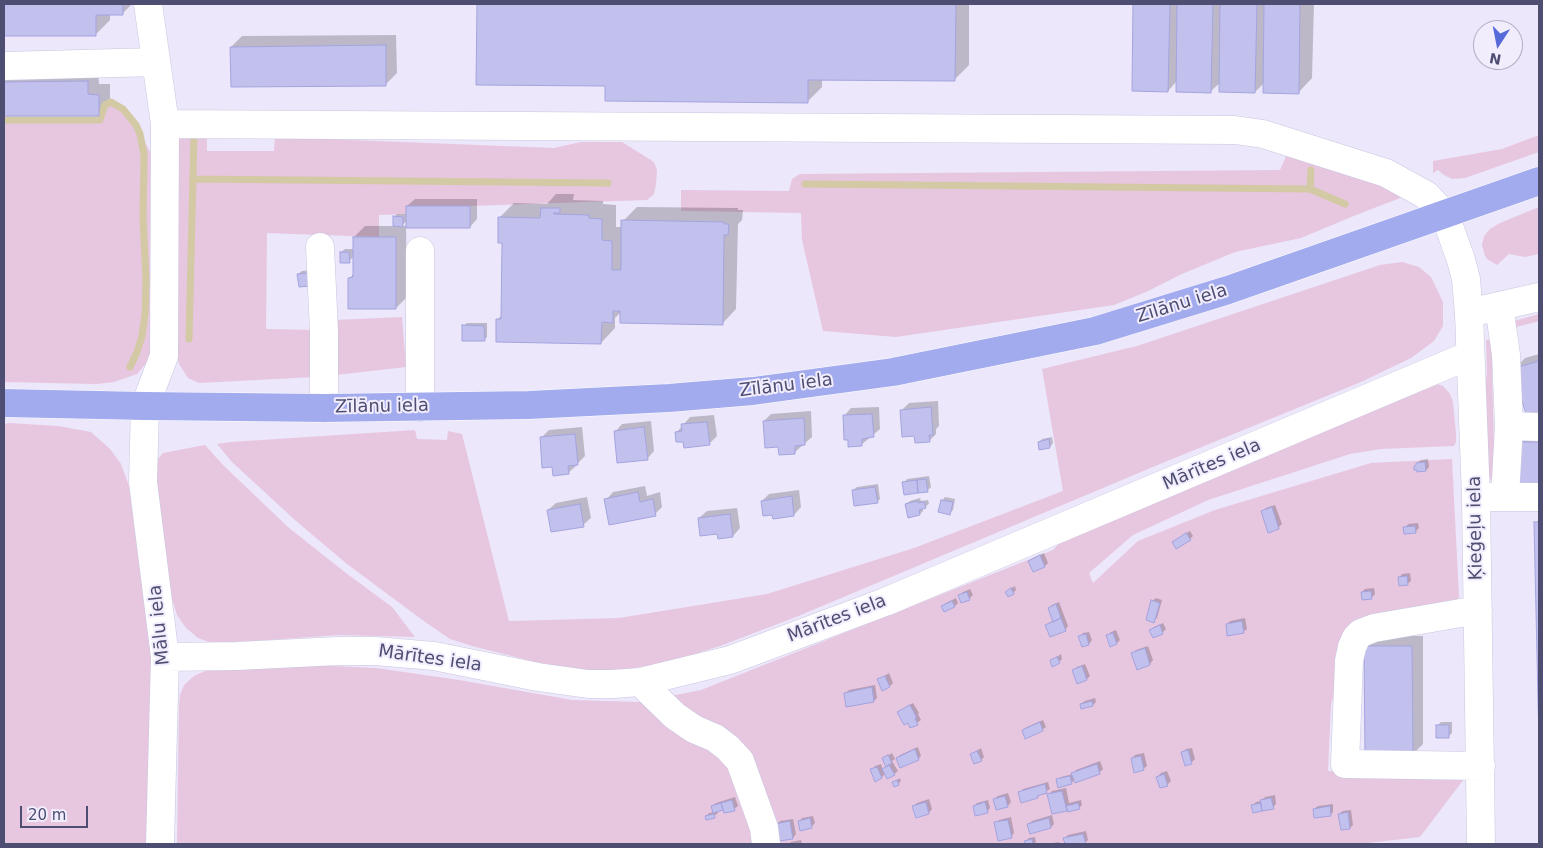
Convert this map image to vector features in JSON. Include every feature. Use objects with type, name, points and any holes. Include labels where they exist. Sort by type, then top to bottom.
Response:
[{"type":"highway","name":"Zīlānu iela","points":[[4,403],[324,408],[530,405],[669,398],[753,391],[893,372],[1095,331],[1228,290],[1539,181]]},
{"type":"street","name":"Mālu iela","points":[[148,4],[165,124],[164,356],[145,406],[143,482],[165,657],[160,844]]},
{"type":"street","points":[[4,66],[156,62]]},
{"type":"street","points":[[165,124],[1235,130],[1263,134],[1386,173],[1426,195],[1445,215]]},
{"type":"street","name":"Ķieģeļu iela","points":[[1445,215],[1466,279],[1469,314],[1476,497],[1481,844]]},
{"type":"street","points":[[320,247],[324,331],[324,408]]},
{"type":"street","points":[[420,251],[420,407]]},
{"type":"street","points":[[1469,314],[1539,297]]},
{"type":"street","points":[[1499,306],[1506,355],[1509,426],[1505,496]]},
{"type":"street","name":"Mārītes iela","points":[[165,657],[384,651],[434,656],[563,681],[588,684],[640,682],[730,660],[885,602],[1470,355]]},
{"type":"street","points":[[1509,426],[1539,427]]},
{"type":"street","points":[[1476,497],[1539,497]]},
{"type":"street","points":[[1478,610],[1374,628],[1361,633],[1356,638],[1352,647],[1350,661],[1345,764],[1481,766]]},
{"type":"street","points":[[640,682],[675,716],[694,729],[715,738],[740,761],[764,828],[766,844]]},
{"type":"shaded area","points":[[111,102],[123,109],[136,125],[157,165],[153,347],[148,361],[137,374],[114,382],[97,384],[4,382],[4,120],[100,120],[105,105]]},
{"type":"shaded area","points":[[179,135],[207,136],[207,151],[274,151],[275,135],[325,139],[554,148],[581,142],[622,142],[654,162],[657,170],[656,184],[654,194],[647,200],[470,206],[407,206],[406,214],[379,215],[379,237],[267,233],[266,329],[313,330],[314,377],[199,383],[188,378],[179,364],[175,343],[176,152]]},
{"type":"shaded area","points":[[1539,135],[1539,152],[1465,178],[1452,179],[1438,170],[1433,173],[1433,161],[1502,149]]},
{"type":"shaded area","points":[[1288,152],[1347,166],[1403,197],[1301,238],[1235,252],[1114,305],[896,337],[823,331],[802,240],[801,213],[681,211],[681,190],[789,191],[792,179],[800,174],[1280,170]]},
{"type":"shaded area","points":[[1539,207],[1539,254],[1525,257],[1509,254],[1497,265],[1487,259],[1482,245],[1484,236],[1490,229]]},
{"type":"shaded area","points":[[1402,262],[1419,267],[1431,277],[1443,302],[1443,326],[1434,341],[1411,358],[1361,382],[796,617],[720,646],[672,661],[624,670],[585,670],[551,666],[450,639],[347,564],[296,521],[232,462],[217,444],[415,430],[417,439],[447,440],[448,431],[462,434],[509,621],[619,618],[767,594],[914,548],[1063,491],[1042,369],[1137,346],[1380,265]]},
{"type":"shaded area","points":[[1539,314],[1539,321],[1516,327],[1514,321]]},
{"type":"shaded area","points":[[402,317],[406,367],[336,375],[334,320]]},
{"type":"shaded area","points":[[1492,339],[1499,373],[1492,373],[1495,480],[1491,480],[1488,474],[1485,393],[1487,371],[1486,340]]},
{"type":"shaded area","points":[[1437,384],[1443,386],[1450,394],[1453,402],[1456,434],[1454,446],[1381,449],[1350,454],[1208,500],[1133,535],[1089,573],[1093,583],[1138,541],[1215,510],[1371,463],[1452,459],[1459,597],[1450,609],[1352,628],[1331,705],[1328,771],[1454,772],[1464,779],[1420,837],[1359,844],[177,844],[180,695],[184,685],[194,676],[205,671],[310,665],[376,668],[459,680],[572,700],[640,702],[701,690],[1053,550],[1067,535]]},
{"type":"shaded area","points":[[4,424],[58,426],[91,432],[110,449],[121,464],[129,486],[151,655],[152,689],[148,844],[4,844]]},
{"type":"shaded area","points":[[205,445],[223,465],[289,528],[392,607],[415,637],[339,635],[226,643],[209,642],[198,638],[186,628],[177,615],[172,599],[155,475],[158,459],[163,453]]},
{"type":"building","points":[[4,4],[123,4],[123,15],[96,15],[96,36],[4,36]]},
{"type":"building","points":[[477,4],[956,4],[955,81],[808,80],[808,103],[605,101],[605,86],[476,85]]},
{"type":"building","points":[[1133,4],[1170,4],[1168,92],[1132,91]]},
{"type":"building","points":[[1177,4],[1213,4],[1211,93],[1176,92]]},
{"type":"building","points":[[1220,4],[1257,4],[1255,93],[1219,92]]},
{"type":"building","points":[[1264,4],[1300,4],[1299,94],[1263,93]]},
{"type":"building","points":[[386,45],[386,86],[231,87],[230,47]]},
{"type":"building","points":[[88,81],[88,94],[99,95],[99,116],[4,116],[4,82]]},
{"type":"building","points":[[406,206],[470,206],[470,228],[406,228]]},
{"type":"building","points":[[541,208],[560,208],[560,213],[554,214],[589,215],[589,218],[602,219],[602,240],[612,241],[612,270],[621,270],[621,220],[724,222],[724,224],[729,224],[728,235],[724,235],[723,325],[620,323],[620,311],[613,311],[613,323],[602,322],[601,344],[496,342],[496,319],[501,319],[502,243],[498,243],[498,217],[540,218]]},
{"type":"building","points":[[393,216],[403,217],[403,227],[393,226]]},
{"type":"building","points":[[353,237],[396,237],[396,309],[348,309],[348,278],[353,277]]},
{"type":"building","points":[[340,252],[349,252],[350,263],[340,263]]},
{"type":"building","points":[[309,273],[310,286],[299,287],[297,274]]},
{"type":"building","points":[[462,325],[484,326],[485,341],[462,341]]},
{"type":"building","points":[[1539,361],[1539,414],[1527,417],[1512,369]]},
{"type":"building","points":[[931,407],[933,435],[929,435],[930,442],[915,443],[914,436],[902,437],[900,410]]},
{"type":"building","points":[[872,414],[874,437],[862,439],[862,446],[848,447],[848,440],[844,440],[843,415]]},
{"type":"building","points":[[804,418],[805,445],[795,446],[795,454],[779,455],[778,447],[765,448],[763,421]]},
{"type":"building","points":[[707,422],[710,445],[684,448],[683,442],[676,442],[675,432],[682,431],[681,424]]},
{"type":"building","points":[[644,427],[648,460],[617,463],[614,431]]},
{"type":"building","points":[[575,434],[578,465],[568,466],[569,474],[553,476],[552,467],[542,468],[540,437]]},
{"type":"building","points":[[1049,439],[1050,448],[1039,450],[1038,442]]},
{"type":"building","points":[[1520,442],[1539,442],[1539,487],[1519,487]]},
{"type":"building","points":[[1425,462],[1426,471],[1417,472],[1417,470],[1414,470],[1416,463]]},
{"type":"building","points":[[926,479],[928,492],[918,493],[917,480]]},
{"type":"building","points":[[917,480],[918,493],[904,495],[902,482]]},
{"type":"building","points":[[875,487],[878,503],[854,506],[852,490]]},
{"type":"building","points":[[638,492],[640,502],[653,499],[656,516],[609,525],[604,499]]},
{"type":"building","points":[[792,496],[794,516],[773,519],[772,515],[763,516],[761,501]]},
{"type":"building","points":[[941,500],[953,502],[950,515],[938,512]]},
{"type":"building","points":[[917,501],[918,503],[924,502],[926,508],[919,510],[920,515],[908,518],[905,504]]},
{"type":"building","points":[[580,504],[584,527],[551,532],[547,510]]},
{"type":"building","points":[[1272,507],[1279,529],[1268,533],[1261,511]]},
{"type":"building","points":[[730,514],[733,537],[718,539],[717,534],[700,536],[698,518]]},
{"type":"building","points":[[1534,522],[1539,522],[1539,744]]},
{"type":"building","points":[[1415,526],[1416,533],[1404,534],[1403,527]]},
{"type":"building","points":[[1186,533],[1191,540],[1176,549],[1172,542]]},
{"type":"building","points":[[1040,555],[1045,567],[1033,572],[1028,561]]},
{"type":"building","points":[[1407,576],[1408,585],[1399,586],[1398,577]]},
{"type":"building","points":[[1011,588],[1014,594],[1008,597],[1005,592]]},
{"type":"building","points":[[1371,591],[1372,599],[1362,600],[1361,592]]},
{"type":"building","points":[[967,592],[970,600],[961,603],[958,595]]},
{"type":"building","points":[[1151,600],[1160,603],[1154,623],[1146,620]]},
{"type":"building","points":[[952,601],[955,607],[944,612],[941,606]]},
{"type":"building","points":[[1056,604],[1061,618],[1053,622],[1048,608]]},
{"type":"building","points":[[1061,618],[1066,631],[1050,637],[1045,625]]},
{"type":"building","points":[[1242,621],[1244,633],[1227,636],[1226,624]]},
{"type":"building","points":[[1160,625],[1163,634],[1153,638],[1149,630]]},
{"type":"building","points":[[1113,633],[1117,644],[1110,647],[1106,635]]},
{"type":"building","points":[[1086,634],[1089,645],[1082,647],[1078,636]]},
{"type":"building","points":[[1364,646],[1412,646],[1413,756],[1365,756]]},
{"type":"building","points":[[1145,648],[1150,665],[1137,670],[1131,653]]},
{"type":"building","points":[[1057,657],[1060,663],[1052,667],[1050,660]]},
{"type":"building","points":[[1082,666],[1087,680],[1077,684],[1072,670]]},
{"type":"building","points":[[885,676],[890,687],[882,691],[877,679]]},
{"type":"building","points":[[872,687],[874,702],[846,707],[844,693]]},
{"type":"building","points":[[1092,701],[1093,706],[1081,709],[1080,704]]},
{"type":"building","points":[[910,705],[917,718],[915,718],[918,725],[910,728],[908,723],[904,725],[897,712]]},
{"type":"building","points":[[1040,722],[1043,731],[1025,739],[1022,730]]},
{"type":"building","points":[[1436,725],[1449,725],[1449,738],[1436,738]]},
{"type":"building","points":[[915,749],[919,760],[900,768],[896,758]]},
{"type":"building","points":[[1188,750],[1192,764],[1185,766],[1181,752]]},
{"type":"building","points":[[977,751],[982,761],[974,764],[970,754]]},
{"type":"building","points":[[888,755],[892,763],[886,767],[882,758]]},
{"type":"building","points":[[1141,756],[1144,770],[1134,773],[1131,758]]},
{"type":"building","points":[[1097,764],[1100,774],[1075,783],[1071,773]]},
{"type":"building","points":[[889,765],[895,775],[887,779],[882,769]]},
{"type":"building","points":[[877,767],[882,778],[875,782],[870,769]]},
{"type":"building","points":[[1164,774],[1168,786],[1160,788],[1156,777]]},
{"type":"building","points":[[1070,776],[1072,784],[1058,788],[1056,779]]},
{"type":"building","points":[[897,780],[899,785],[894,787],[892,782]]},
{"type":"building","points":[[1045,784],[1047,793],[1021,803],[1018,792]]},
{"type":"building","points":[[1062,791],[1067,811],[1052,814],[1047,794]]},
{"type":"building","points":[[1005,796],[1008,807],[996,810],[993,799]]},
{"type":"building","points":[[1271,798],[1274,809],[1262,811],[1260,800]]},
{"type":"building","points":[[732,800],[735,811],[724,813],[721,803]]},
{"type":"building","points":[[926,802],[929,814],[916,818],[912,806]]},
{"type":"building","points":[[985,802],[988,813],[975,816],[973,806]]},
{"type":"building","points":[[721,803],[723,810],[713,813],[711,806]]},
{"type":"building","points":[[1078,803],[1080,809],[1068,812],[1066,806]]},
{"type":"building","points":[[1261,803],[1262,811],[1253,813],[1251,805]]},
{"type":"building","points":[[1330,806],[1331,816],[1314,818],[1313,809]]},
{"type":"building","points":[[1348,812],[1350,829],[1341,830],[1338,814]]},
{"type":"building","points":[[714,814],[715,818],[706,820],[705,816]]},
{"type":"building","points":[[810,818],[812,828],[800,831],[798,821]]},
{"type":"building","points":[[1049,818],[1051,828],[1030,834],[1027,824]]},
{"type":"building","points":[[1008,820],[1012,838],[998,841],[994,822]]},
{"type":"building","points":[[790,821],[793,839],[779,841],[775,824]]},
{"type":"building","points":[[1083,834],[1086,844],[1065,844],[1063,838]]},
{"type":"building","points":[[1032,839],[1033,844],[1025,844],[1024,841]]},
{"type":"waterway","points":[[4,120],[100,120],[105,105],[111,102],[123,109],[136,125],[140,134],[144,155],[143,218],[146,280],[142,336],[130,367]]},
{"type":"waterway","points":[[189,339],[194,135]]},
{"type":"waterway","points":[[805,184],[1310,189],[1311,170]]},
{"type":"waterway","points":[[193,179],[608,183]]},
{"type":"waterway","points":[[1310,189],[1345,204]]}]
